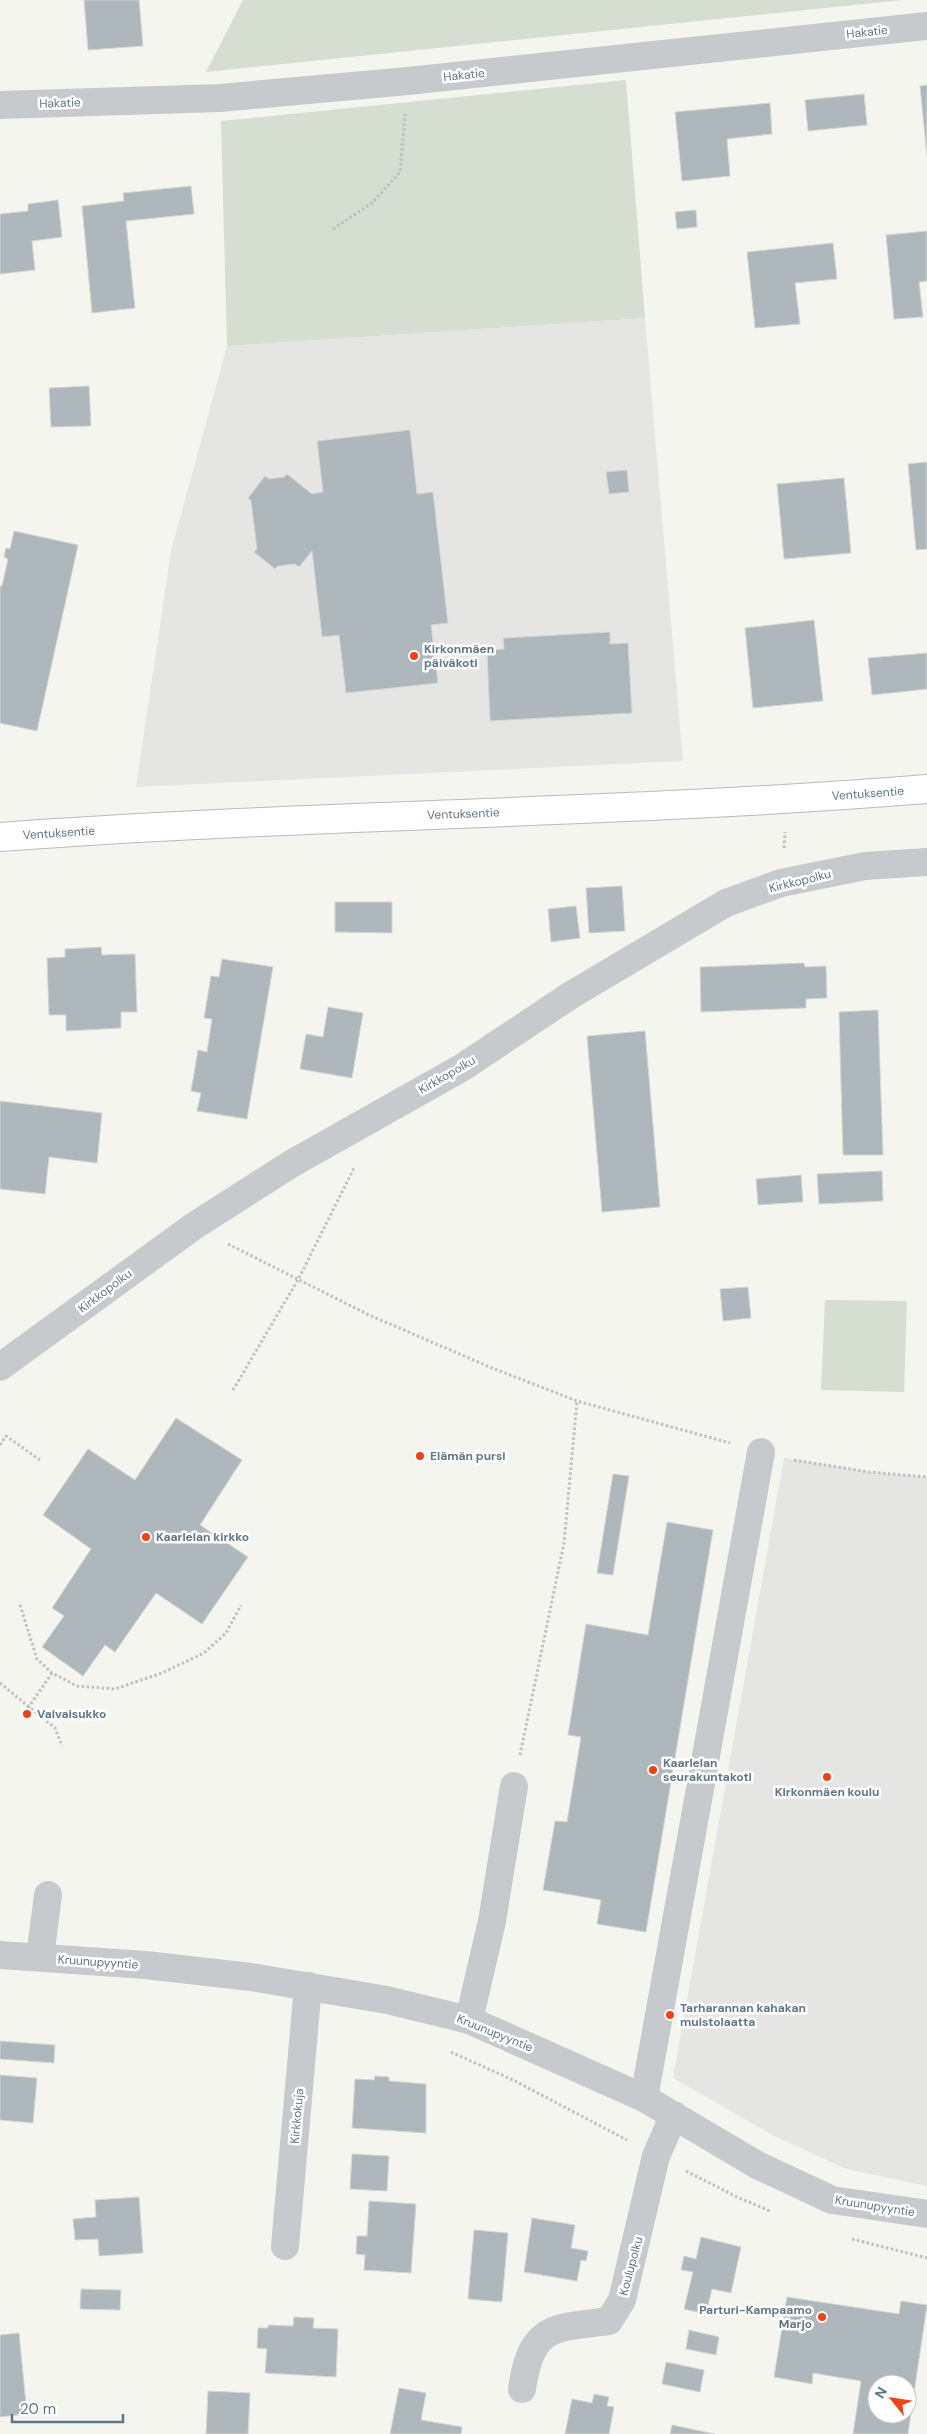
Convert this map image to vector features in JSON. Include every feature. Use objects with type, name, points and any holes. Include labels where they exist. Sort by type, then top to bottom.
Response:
[{"type":"main road","name":"Ventuksentie","points":[[0,838],[156,826],[786,800],[927,789]]},
{"type":"street","name":"Hakatie","points":[[0,105],[220,98],[408,81],[927,26]]},
{"type":"street","name":"Kirkkopolku","points":[[0,1367],[194,1226],[291,1164],[464,1067],[571,995],[726,903],[781,883],[865,866],[927,862]]},
{"type":"street","points":[[644,2098],[761,1452]]},
{"type":"street","points":[[469,2020],[492,1921],[514,1786]]},
{"type":"street","points":[[40,1957],[48,1895]]},
{"type":"street","name":"Kruunupyyntie","points":[[0,1955],[145,1965],[308,1986],[387,2000],[469,2020],[644,2098],[756,2165],[832,2200],[927,2214]]},
{"type":"street","name":"Kirkkokuja","points":[[284,2246],[308,1986]]},
{"type":"street","name":"Koulupolku","points":[[522,2389],[525,2366],[536,2342],[548,2332],[609,2321],[622,2300],[656,2156],[674,2116]]},
{"type":"path","points":[[333,229],[372,203],[400,172],[408,81]]},
{"type":"path","points":[[233,1390],[299,1278],[355,1166]]},
{"type":"path","points":[[194,1226],[369,1315],[492,1368],[577,1400],[784,1458],[869,1472],[927,1477]]},
{"type":"path","points":[[514,1786],[564,1543],[577,1400]]},
{"type":"path","points":[[0,1445],[6,1436],[40,1460]]},
{"type":"path","points":[[20,1605],[37,1658],[52,1673],[77,1686],[115,1689],[162,1673],[204,1653],[226,1633],[241,1604]]},
{"type":"path","points":[[28,1708],[52,1673]]},
{"type":"path","points":[[0,1683],[28,1708],[55,1728],[62,1746]]},
{"type":"path","points":[[449,2051],[515,2081],[737,2197],[779,2214]]},
{"type":"path","points":[[848,2238],[927,2258]]},
{"type":"shaded area","points":[[243,0],[903,0],[206,72]]},
{"type":"shaded area","points":[[626,80],[645,318],[227,346],[221,121]]},
{"type":"shaded area","name":"Kirkonmäen päiväkoti","points":[[645,318],[683,761],[136,787],[171,551],[227,346]]},
{"type":"shaded area","points":[[825,1300],[907,1301],[904,1392],[821,1390]]},
{"type":"shaded area","name":"Kirkonmäen koulu","points":[[784,1458],[869,1472],[927,1477],[927,2186],[846,2169],[776,2137],[673,2078]]},
{"type":"building","points":[[84,0],[139,0],[143,46],[88,50]]},
{"type":"building","points":[[927,85],[927,156],[920,86]]},
{"type":"building","points":[[864,94],[867,125],[808,131],[805,100]]},
{"type":"building","points":[[770,103],[772,134],[727,139],[730,176],[682,181],[675,112]]},
{"type":"building","points":[[191,186],[194,214],[126,221],[135,308],[92,313],[82,206],[124,201],[123,193]]},
{"type":"building","points":[[58,200],[62,237],[32,241],[35,270],[0,274],[0,214],[28,211],[28,204]]},
{"type":"building","points":[[696,210],[697,227],[677,229],[675,212]]},
{"type":"building","points":[[927,231],[927,281],[919,282],[923,317],[894,319],[886,235]]},
{"type":"building","points":[[833,243],[837,279],[795,283],[800,324],[755,328],[747,252]]},
{"type":"building","points":[[89,386],[91,426],[51,427],[49,388]]},
{"type":"building","points":[[410,430],[417,494],[433,492],[448,623],[431,625],[438,683],[346,693],[339,635],[322,637],[312,551],[299,567],[295,564],[278,566],[275,569],[254,552],[257,549],[251,501],[248,498],[265,476],[269,479],[284,477],[287,474],[312,494],[323,492],[317,441]]},
{"type":"building","points":[[927,462],[927,549],[916,550],[908,464]]},
{"type":"building","points":[[627,470],[629,492],[609,494],[606,472]]},
{"type":"building","points":[[844,478],[851,553],[784,559],[777,484]]},
{"type":"building","points":[[14,531],[78,545],[37,731],[0,723],[0,586],[2,586],[8,559],[4,557],[6,548],[10,549]]},
{"type":"building","points":[[814,620],[823,701],[753,708],[745,628]]},
{"type":"building","points":[[610,632],[610,644],[628,643],[632,713],[490,721],[487,650],[504,649],[503,638]]},
{"type":"building","points":[[927,653],[927,689],[872,695],[868,658]]},
{"type":"building","points":[[622,886],[625,931],[589,933],[586,888]]},
{"type":"building","points":[[335,902],[392,902],[392,933],[335,932]]},
{"type":"building","points":[[576,906],[580,938],[551,942],[548,909]]},
{"type":"building","points":[[101,947],[102,955],[135,954],[137,1012],[121,1012],[121,1028],[66,1031],[66,1015],[49,1015],[47,958],[65,957],[65,949]]},
{"type":"building","points":[[222,959],[273,967],[247,1119],[197,1111],[201,1093],[191,1091],[198,1050],[207,1052],[212,1019],[204,1018],[211,976],[219,977]]},
{"type":"building","points":[[804,963],[805,967],[826,966],[827,998],[806,999],[806,1008],[701,1012],[700,967]]},
{"type":"building","points":[[328,1007],[363,1013],[352,1078],[300,1069],[306,1034],[323,1037]]},
{"type":"building","points":[[878,1010],[883,1155],[843,1155],[839,1012]]},
{"type":"building","points":[[645,1031],[660,1207],[602,1212],[587,1036]]},
{"type":"building","points":[[0,1101],[102,1113],[97,1163],[49,1157],[45,1194],[0,1189]]},
{"type":"building","points":[[882,1171],[883,1201],[819,1204],[817,1174]]},
{"type":"building","points":[[801,1175],[803,1202],[758,1205],[756,1179]]},
{"type":"building","points":[[748,1287],[751,1318],[723,1321],[720,1289]]},
{"type":"building","name":"Kaarlelan kirkko","points":[[176,1418],[242,1460],[200,1525],[248,1557],[202,1624],[156,1593],[115,1652],[105,1645],[83,1676],[42,1647],[64,1616],[52,1608],[91,1549],[43,1515],[88,1449],[135,1480]]},
{"type":"building","points":[[613,1474],[629,1476],[613,1575],[597,1573]]},
{"type":"building","name":"Kaarlelan seurakuntakoti","points":[[667,1522],[713,1530],[646,1932],[597,1924],[601,1900],[543,1890],[555,1821],[567,1822],[581,1737],[568,1735],[586,1624],[648,1635]]},
{"type":"building","points":[[0,2041],[55,2045],[54,2063],[0,2059]]},
{"type":"building","points":[[0,2075],[37,2078],[33,2123],[0,2120]]},
{"type":"building","points":[[375,2076],[389,2077],[389,2081],[426,2084],[426,2133],[352,2128],[355,2079],[374,2080]]},
{"type":"building","points":[[352,2154],[389,2156],[387,2191],[350,2189]]},
{"type":"building","points":[[139,2197],[143,2253],[99,2256],[98,2239],[75,2240],[73,2219],[96,2217],[95,2200]]},
{"type":"building","points":[[369,2201],[416,2204],[411,2273],[364,2270],[365,2255],[356,2254],[357,2236],[367,2236]]},
{"type":"building","points":[[532,2218],[575,2225],[571,2248],[588,2251],[586,2261],[581,2260],[577,2281],[524,2272]]},
{"type":"building","points":[[474,2230],[508,2233],[502,2302],[468,2299]]},
{"type":"building","points":[[701,2237],[741,2247],[731,2293],[712,2289],[706,2314],[684,2309],[693,2272],[681,2270],[684,2256],[696,2259]]},
{"type":"building","points":[[81,2289],[121,2290],[120,2310],[80,2309]]},
{"type":"building","points":[[787,2297],[899,2314],[901,2301],[927,2305],[917,2374],[867,2374],[867,2424],[909,2424],[908,2434],[853,2434],[861,2381],[813,2373],[812,2384],[774,2377]]},
{"type":"building","points":[[294,2317],[314,2318],[313,2328],[338,2329],[336,2377],[265,2373],[267,2349],[257,2348],[258,2328],[268,2328],[268,2325],[293,2326]]},
{"type":"building","points":[[689,2330],[719,2337],[716,2355],[686,2349]]},
{"type":"building","points":[[19,2333],[27,2414],[0,2417],[0,2335]]},
{"type":"building","points":[[666,2362],[704,2370],[700,2392],[662,2384]]},
{"type":"building","points":[[399,2388],[426,2393],[421,2420],[462,2427],[461,2434],[390,2434]]},
{"type":"building","points":[[208,2391],[250,2393],[248,2434],[206,2434]]},
{"type":"building","points":[[594,2394],[609,2397],[607,2406],[614,2407],[609,2434],[565,2434],[572,2399],[592,2403]]},
{"type":"building","points":[[672,2425],[715,2434],[670,2434]]},
{"type":"place","name":"Kirkonmäen päiväkoti","points":[[414,656]]},
{"type":"place","name":"Elämän pursi","points":[[420,1456]]},
{"type":"place","name":"Kaarlelan kirkko","points":[[146,1537]]},
{"type":"place","name":"Vaivaisukko","points":[[27,1714]]},
{"type":"place","name":"Kaarlelan seurakuntakoti","points":[[653,1770]]},
{"type":"place","name":"Kirkonmäen koulu","points":[[827,1777]]},
{"type":"place","name":"Tarharannan kahakan muistolaatta","points":[[670,2015]]},
{"type":"place","name":"Parturi-Kampaamo Marjo","points":[[822,2317]]}]
